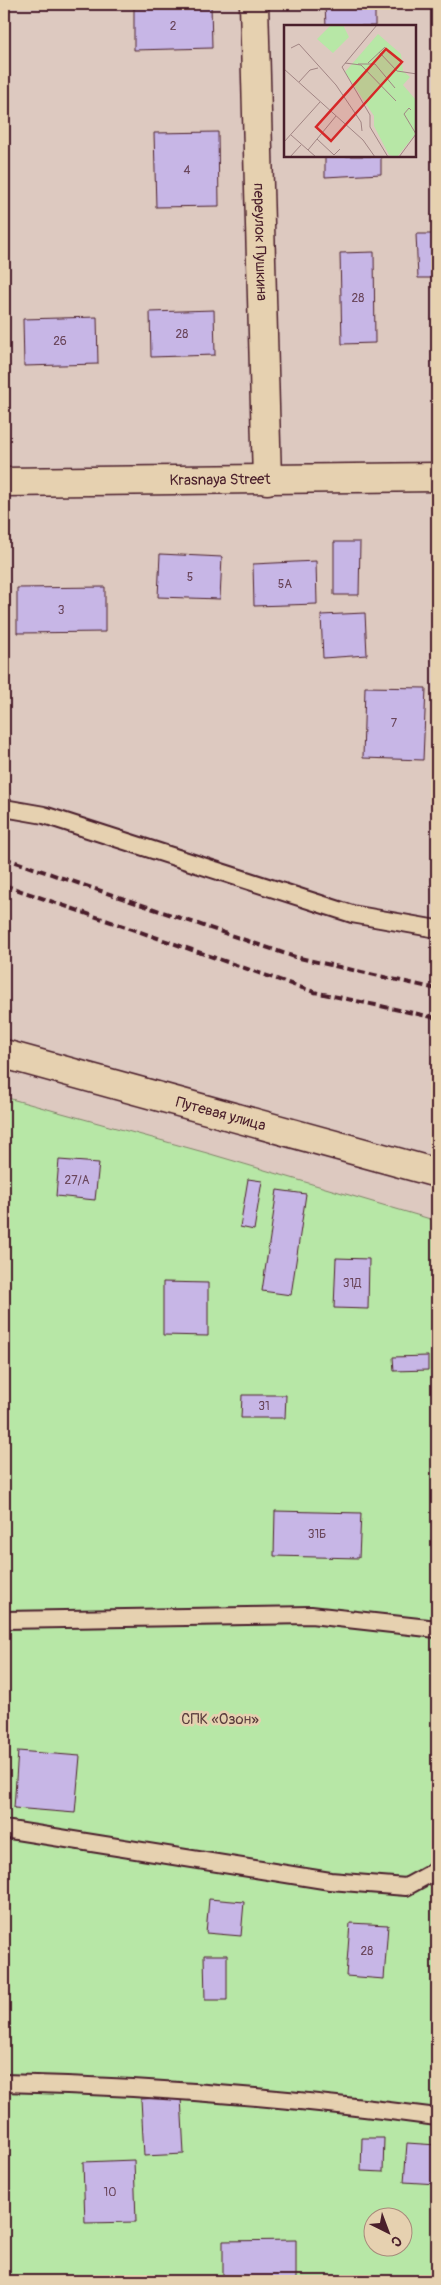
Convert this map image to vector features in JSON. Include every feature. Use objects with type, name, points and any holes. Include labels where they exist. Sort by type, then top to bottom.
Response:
[{"type":"street","name":"переулок Пушкина","points":[[254,4],[267,480]]},
{"type":"street","name":"Krasnaya Street","points":[[4,482],[437,477]]},
{"type":"street","name":"Путевая улица","points":[[4,1054],[437,1173]]},
{"type":"lane","points":[[4,808],[44,815],[352,914],[437,929]]},
{"type":"lane","points":[[4,1620],[311,1615],[437,1629]]},
{"type":"lane","points":[[4,1830],[330,1881],[406,1887],[437,1870]]},
{"type":"lane","points":[[4,2083],[109,2085],[337,2104],[437,2117]]},
{"type":"green space","name":"СПК «Озон»","points":[[4,1097],[207,1153],[437,1221],[437,2281],[4,2281]]},
{"type":"building","points":[[134,4],[211,4],[212,48],[134,50]]},
{"type":"building","points":[[325,4],[375,4],[375,25],[326,25]]},
{"type":"building","points":[[218,132],[219,206],[156,207],[154,133]]},
{"type":"building","points":[[325,158],[381,158],[381,174],[325,177]]},
{"type":"building","points":[[416,234],[437,234],[437,278],[418,278]]},
{"type":"building","points":[[374,252],[375,343],[342,344],[340,253]]},
{"type":"building","points":[[214,310],[215,355],[151,357],[150,312]]},
{"type":"building","points":[[97,317],[98,364],[24,366],[23,319]]},
{"type":"building","points":[[334,542],[360,542],[359,595],[334,595]]},
{"type":"building","points":[[160,554],[222,557],[220,599],[158,597]]},
{"type":"building","points":[[316,561],[317,604],[254,606],[253,564]]},
{"type":"building","points":[[105,587],[105,632],[17,633],[17,588]]},
{"type":"building","points":[[365,613],[367,655],[323,658],[321,615]]},
{"type":"building","points":[[365,687],[426,688],[423,760],[363,758]]},
{"type":"building","points":[[59,1160],[99,1163],[95,1200],[56,1196]]},
{"type":"building","points":[[248,1179],[262,1181],[254,1230],[240,1227]]},
{"type":"building","points":[[277,1190],[306,1194],[291,1295],[262,1291]]},
{"type":"building","points":[[336,1258],[369,1259],[368,1309],[334,1308]]},
{"type":"building","points":[[163,1282],[208,1283],[208,1336],[163,1335]]},
{"type":"building","points":[[428,1356],[428,1370],[394,1371],[393,1357]]},
{"type":"building","points":[[242,1395],[286,1395],[285,1418],[241,1418]]},
{"type":"building","points":[[275,1511],[361,1513],[359,1558],[274,1556]]},
{"type":"building","points":[[18,1751],[80,1756],[75,1813],[14,1808]]},
{"type":"building","points":[[209,1899],[244,1902],[241,1936],[206,1933]]},
{"type":"building","points":[[350,1923],[388,1925],[384,1979],[346,1976]]},
{"type":"building","points":[[204,1955],[227,1955],[227,2000],[205,2000]]},
{"type":"building","points":[[181,2097],[184,2154],[144,2156],[141,2099]]},
{"type":"building","points":[[362,2138],[384,2138],[383,2172],[361,2171]]},
{"type":"building","points":[[407,2143],[437,2145],[437,2184],[404,2182]]},
{"type":"building","points":[[134,2160],[136,2222],[85,2223],[83,2162]]},
{"type":"building","points":[[296,2240],[296,2281],[223,2281],[223,2241]]},
{"type":"railway","points":[[4,858],[295,957],[437,989]]},
{"type":"railway","points":[[4,885],[314,992],[437,1018]]}]
